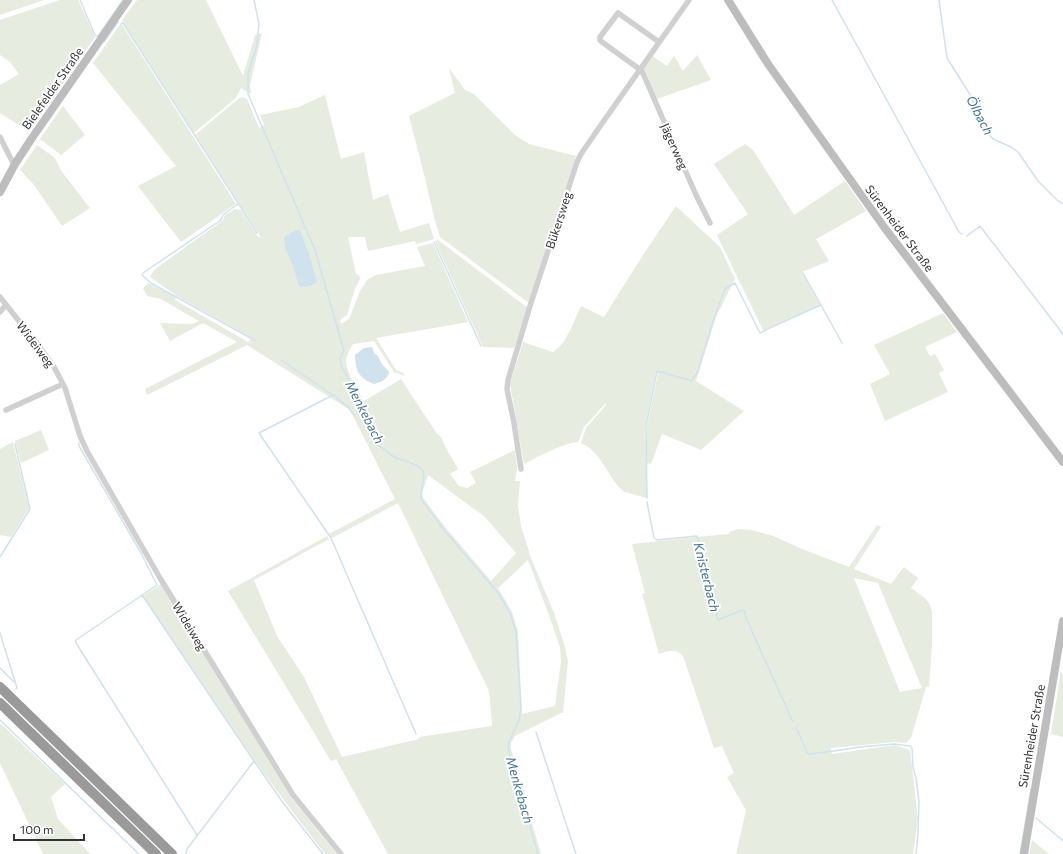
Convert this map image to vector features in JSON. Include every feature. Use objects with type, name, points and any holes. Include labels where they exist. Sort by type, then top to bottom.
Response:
[{"type":"highway","points":[[0,687],[172,854]]},
{"type":"highway","points":[[0,703],[156,854]]},
{"type":"main road","name":"Bielefelder Straße","points":[[0,192],[15,164],[32,138],[128,0]]},
{"type":"main road","name":"Sürenheider Straße","points":[[728,0],[768,64],[884,227],[1063,462]]},
{"type":"main road","name":"Sürenheider Straße","points":[[1024,854],[1063,621]]},
{"type":"street","name":"Bükersweg","points":[[521,469],[507,389],[510,373],[577,162],[581,154],[689,0]]},
{"type":"street","points":[[640,69],[602,42],[600,37],[618,13],[659,42]]},
{"type":"street","name":"Jägerweg","points":[[640,69],[642,70],[710,224]]},
{"type":"street","points":[[0,137],[15,164]]},
{"type":"street","name":"Wideiweg","points":[[0,298],[54,367],[63,384],[83,443],[160,578],[293,795],[341,854]]},
{"type":"street","points":[[0,312],[6,305]]},
{"type":"street","points":[[6,410],[63,384]]},
{"type":"shaded area","points":[[0,0],[44,0],[0,15]]},
{"type":"shaded area","points":[[60,0],[78,0],[95,37],[30,132],[0,113],[0,85],[19,74],[10,62],[0,55],[0,20]]},
{"type":"shaded area","points":[[137,0],[206,0],[243,76],[255,35],[262,33],[250,85],[251,94],[241,88],[236,98],[194,133],[122,20]]},
{"type":"shaded area","points":[[121,23],[236,204],[181,242],[138,186],[176,166],[93,63]]},
{"type":"shaded area","points":[[651,55],[667,66],[674,56],[683,71],[697,55],[711,80],[657,99],[643,66]]},
{"type":"shaded area","points":[[449,68],[465,90],[474,94],[515,135],[529,144],[576,156],[529,303],[440,237],[409,116],[455,93]]},
{"type":"shaded area","points":[[325,95],[341,159],[364,152],[373,200],[388,194],[400,232],[429,223],[434,239],[416,244],[415,241],[368,251],[365,237],[348,237],[356,274],[359,275],[360,279],[355,289],[347,315],[340,320],[341,324],[349,319],[360,291],[367,280],[376,275],[425,266],[417,247],[433,243],[468,322],[376,338],[396,370],[403,373],[405,376],[394,372],[374,341],[353,344],[349,350],[346,362],[353,382],[364,401],[401,379],[437,434],[441,437],[458,469],[450,474],[459,486],[467,488],[476,483],[470,472],[515,450],[517,468],[515,481],[520,481],[518,505],[521,526],[531,558],[554,613],[568,661],[563,713],[515,736],[511,743],[511,749],[541,854],[388,854],[336,759],[331,761],[228,591],[327,536],[329,539],[254,580],[277,636],[304,677],[342,757],[419,739],[419,737],[492,726],[488,689],[398,503],[332,538],[329,534],[395,499],[350,410],[247,345],[147,395],[145,389],[237,342],[203,323],[170,341],[160,323],[193,324],[199,321],[161,299],[147,296],[143,288],[148,283],[176,297],[175,300],[248,342],[251,339],[256,342],[257,341],[177,296],[150,277],[154,270],[223,220],[225,215],[235,209],[241,210],[259,238],[260,236],[195,135],[242,97],[247,99],[259,128],[264,125],[260,115],[299,107]],"holes":[[[428,475],[485,517],[516,553],[491,581],[446,528],[423,498],[422,493]],[[528,560],[560,647],[561,661],[555,706],[522,714],[518,631],[512,612],[498,588]]]},
{"type":"shaded area","points":[[63,106],[85,135],[61,155],[40,139]]},
{"type":"shaded area","points":[[745,144],[753,150],[794,215],[845,181],[866,211],[816,239],[829,261],[802,272],[820,305],[763,330],[717,235],[748,214],[714,164]]},
{"type":"shaded area","points":[[37,145],[55,158],[62,172],[90,208],[62,226],[34,185],[20,170]]},
{"type":"shaded area","points":[[676,206],[720,247],[735,279],[716,317],[696,381],[744,411],[701,450],[662,434],[651,464],[647,463],[647,426],[658,373],[656,373],[645,426],[647,498],[622,490],[594,452],[581,443],[586,428],[607,404],[605,404],[584,427],[578,442],[543,454],[524,464],[510,384],[523,342],[553,352],[566,338],[581,306],[604,317]]},
{"type":"shaded area","points":[[438,240],[528,308],[514,348],[483,347],[435,241]]},
{"type":"shaded area","points":[[943,313],[957,332],[925,347],[930,356],[935,354],[944,370],[939,373],[948,392],[885,421],[870,384],[890,374],[874,345]]},
{"type":"shaded area","points":[[41,430],[49,450],[21,463],[15,441]]},
{"type":"shaded area","points":[[13,442],[29,508],[11,537],[0,535],[0,449]]},
{"type":"shaded area","points":[[877,525],[881,527],[854,569],[891,584],[904,567],[918,578],[911,588],[926,599],[932,612],[932,644],[929,687],[926,687],[911,738],[906,743],[895,742],[831,748],[832,754],[895,745],[910,750],[918,819],[913,854],[736,854],[746,810],[727,777],[734,773],[722,746],[714,748],[683,656],[675,651],[659,654],[642,594],[645,593],[632,544],[729,534],[729,532],[738,529],[752,530],[773,536],[849,567]],"holes":[[[854,578],[878,583],[922,688],[900,692]]]},
{"type":"shaded area","points":[[161,584],[292,799],[337,854],[325,854],[286,803],[255,761],[143,596]]},
{"type":"shaded area","points":[[1060,671],[1063,675],[1063,737],[1051,734]]},
{"type":"shaded area","points":[[0,723],[65,784],[51,797],[58,819],[90,854],[43,854],[0,763]]},
{"type":"shaded area","points":[[1032,840],[1049,854],[1029,854]]},
{"type":"water","points":[[296,230],[300,230],[317,281],[314,284],[304,287],[299,286],[293,266],[285,248],[284,237]]},
{"type":"water","points":[[372,347],[374,353],[389,372],[384,380],[374,384],[364,379],[357,370],[355,355],[364,348]]},
{"type":"waterway","points":[[80,0],[95,35]]},
{"type":"waterway","points":[[96,36],[98,36],[123,0]]},
{"type":"waterway","name":"Menkebach","points":[[254,0],[259,24],[257,45],[248,74],[248,94],[315,250],[344,351],[340,359],[341,365],[361,403],[365,418],[375,434],[379,445],[396,458],[407,461],[423,471],[424,476],[421,499],[444,530],[499,594],[510,613],[516,632],[521,707],[519,720],[508,744],[538,854]]},
{"type":"waterway","points":[[832,0],[959,232],[962,234]]},
{"type":"waterway","name":"Ölbach","points":[[939,0],[947,58],[971,96],[981,123],[993,139],[1011,147],[1018,152],[1038,181],[1063,204]]},
{"type":"waterway","points":[[104,42],[118,22]]},
{"type":"waterway","points":[[121,23],[123,23],[257,233]]},
{"type":"waterway","points":[[238,204],[223,215],[221,220],[142,275],[151,283],[256,341]]},
{"type":"waterway","points":[[967,236],[980,226],[1063,334]]},
{"type":"waterway","points":[[434,242],[481,346]]},
{"type":"waterway","points":[[803,273],[821,305]]},
{"type":"waterway","points":[[647,498],[646,426],[657,371],[692,381],[698,371],[714,318],[725,289],[735,283],[760,333],[766,330]]},
{"type":"waterway","points":[[765,330],[821,305],[842,343]]},
{"type":"waterway","points":[[281,360],[333,395],[347,406],[355,416]]},
{"type":"waterway","points":[[333,395],[259,433],[331,538],[416,734]]},
{"type":"waterway","points":[[79,443],[79,446],[141,553],[157,585],[76,640],[76,643],[197,835]]},
{"type":"waterway","points":[[0,557],[30,509],[15,444]]},
{"type":"waterway","name":"Knisterbach","points":[[647,502],[654,538],[657,540],[697,536],[718,620],[744,610],[746,618],[793,722]]},
{"type":"waterway","points":[[142,595],[284,804],[323,854]]},
{"type":"waterway","points":[[0,633],[17,688],[16,689]]},
{"type":"waterway","points":[[0,668],[14,682]]},
{"type":"waterway","points":[[0,720],[139,854]]},
{"type":"waterway","name":"Knisterbach","points":[[796,727],[809,754],[894,744],[910,746],[912,748],[913,767],[919,801],[916,854]]},
{"type":"waterway","points":[[536,732],[576,854]]},
{"type":"waterway","points":[[186,854],[187,849],[254,761]]},
{"type":"waterway","points":[[1020,854],[1031,789]]},
{"type":"waterway","points":[[1036,818],[1063,841]]}]
